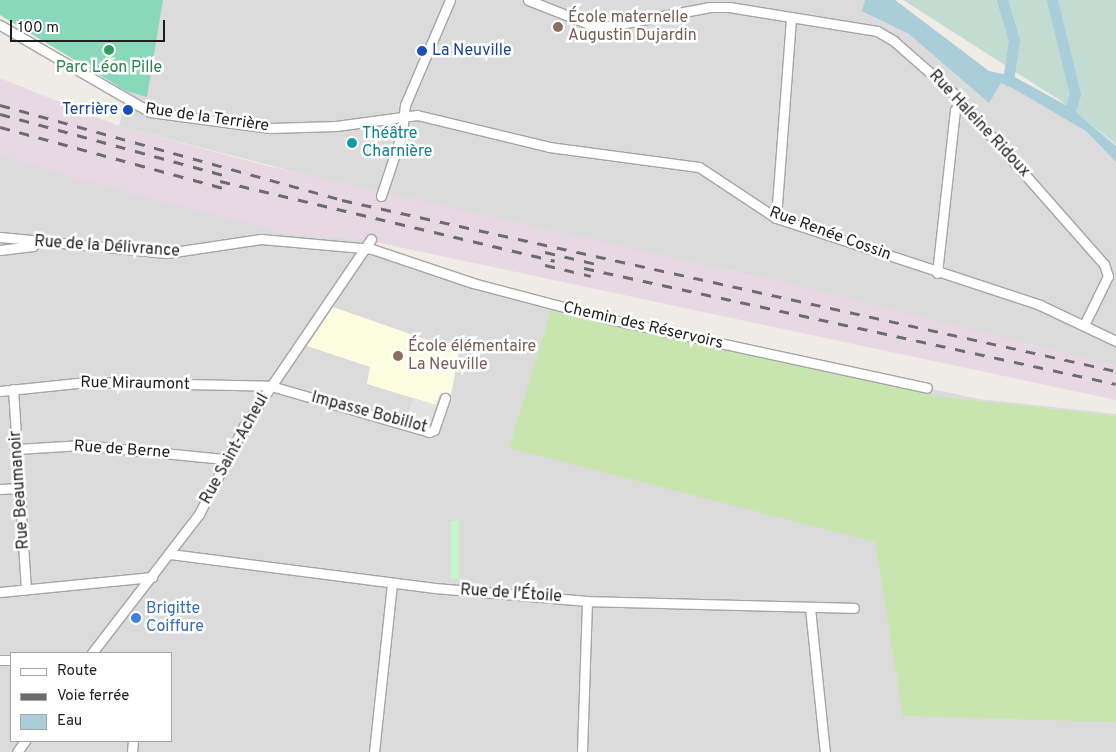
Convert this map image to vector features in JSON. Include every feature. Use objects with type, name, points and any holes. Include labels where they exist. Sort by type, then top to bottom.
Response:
[{"type":"street","points":[[382,196],[402,133],[403,114],[450,0]]},
{"type":"street","name":"Rue Haleine Ridoux","points":[[528,0],[598,28],[710,6],[876,31],[911,54],[960,104],[1104,264],[1108,276],[1085,323]]},
{"type":"street","points":[[776,218],[791,18]]},
{"type":"street","name":"Rue de la Terrière","points":[[1,28],[150,112],[270,128],[336,126],[390,120],[403,114]]},
{"type":"street","points":[[936,273],[955,110],[960,104]]},
{"type":"street","name":"Rue Renée Cossin","points":[[403,114],[549,147],[687,163],[714,174],[776,218],[1085,323]]},
{"type":"street","name":"Rue de la Délivrance","points":[[0,237],[33,242],[167,253],[261,239],[363,248]]},
{"type":"street","name":"Rue Saint-Acheul","points":[[93,652],[199,514],[226,459],[271,386],[363,248],[371,240]]},
{"type":"street","points":[[0,250],[33,246],[33,242]]},
{"type":"street","name":"Chemin des Réservoirs","points":[[363,248],[609,319],[927,388]]},
{"type":"street","points":[[1085,323],[1116,341]]},
{"type":"street","name":"Rue Miraumont","points":[[0,391],[86,382],[271,386]]},
{"type":"street","name":"Impasse Bobillot","points":[[271,386],[429,432],[434,430],[445,398]]},
{"type":"street","name":"Rue Beaumanoir","points":[[13,390],[26,590]]},
{"type":"street","name":"Rue de Berne","points":[[17,449],[82,445],[226,459]]},
{"type":"street","points":[[0,489],[20,488]]},
{"type":"street","name":"Rue de l'Étoile","points":[[170,554],[392,583],[587,601],[854,608]]},
{"type":"street","points":[[0,592],[152,577]]},
{"type":"street","points":[[374,752],[392,583]]},
{"type":"street","points":[[582,752],[587,601]]},
{"type":"street","points":[[810,608],[825,752]]},
{"type":"shaded area","points":[[152,0],[878,0],[999,79],[1069,112],[1116,155],[1116,366],[773,280],[368,191],[119,126]]},
{"type":"shaded area","points":[[903,0],[1116,0],[1116,144],[1058,99]]},
{"type":"shaded area","points":[[0,78],[119,126],[263,165],[773,280],[1116,366],[1116,400],[366,240],[283,233],[81,180],[0,155]]},
{"type":"shaded area","points":[[0,155],[283,233],[366,240],[381,256],[620,322],[979,399],[1116,414],[1116,752],[0,752]]},
{"type":"shaded area","name":"École élémentaire La Neuville","points":[[333,307],[459,351],[451,395],[439,395],[436,405],[367,384],[370,367],[307,346]]},
{"type":"shaded area","points":[[413,398],[436,405],[429,428],[406,421]]},
{"type":"green space","name":"Parc Léon Pille","points":[[0,0],[163,0],[147,97],[126,91],[0,15]]},
{"type":"green space","points":[[551,311],[942,397],[1116,416],[1116,722],[903,716],[875,542],[509,448]]},
{"type":"green space","points":[[451,521],[459,521],[459,579],[451,579]]},
{"type":"water","points":[[865,0],[895,0],[989,71],[1013,76],[1071,108],[1116,146],[1116,162],[1086,131],[1009,86],[1001,83],[989,103],[909,34],[862,11]]},
{"type":"waterway","points":[[1002,0],[1014,40],[1008,81]]},
{"type":"waterway","points":[[1052,0],[1075,94],[1069,112]]},
{"type":"railway","points":[[0,105],[342,200],[1116,371]]},
{"type":"railway","points":[[0,114],[231,177]]},
{"type":"railway","points":[[0,127],[227,189]]},
{"type":"railway","points":[[220,181],[555,261]]},
{"type":"railway","points":[[545,252],[596,264]]},
{"type":"railway","points":[[545,265],[591,276]]},
{"type":"railway","points":[[584,268],[1116,384]]},
{"type":"place","name":"École maternelle Augustin Dujardin","points":[[558,27]]},
{"type":"place","name":"Parc Léon Pille","points":[[109,50]]},
{"type":"place","name":"La Neuville","points":[[422,51]]},
{"type":"place","name":"Terrière","points":[[128,110]]},
{"type":"place","name":"Théâtre Charnière","points":[[352,143]]},
{"type":"place","name":"École élémentaire La Neuville","points":[[398,356]]},
{"type":"place","name":"Brigitte Coiffure","points":[[136,618]]}]
